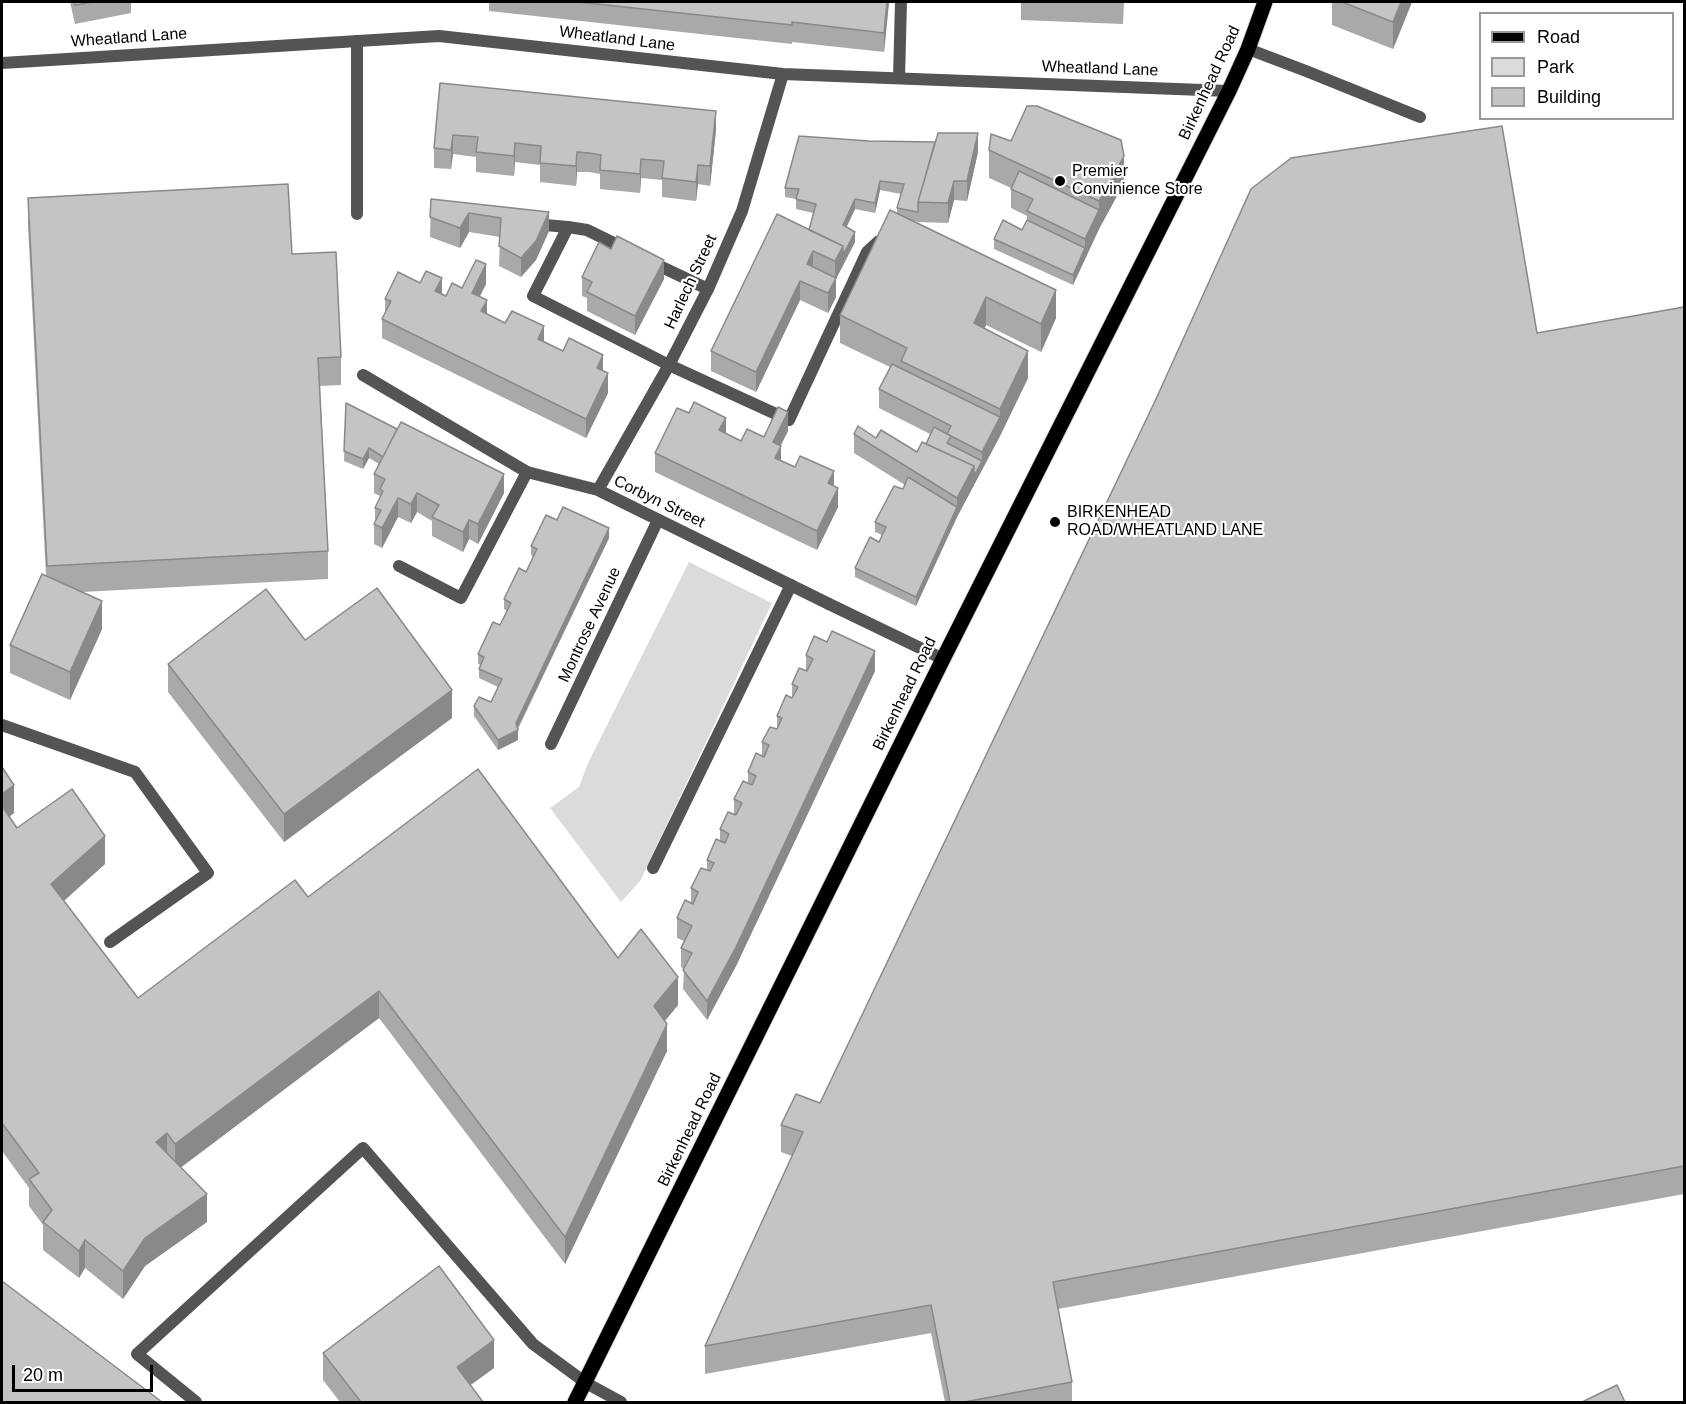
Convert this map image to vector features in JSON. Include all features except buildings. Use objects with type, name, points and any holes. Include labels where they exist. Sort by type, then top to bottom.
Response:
[{"type":"main road","name":"Birkenhead Road","points":[[575,1402],[943,659],[1229,91],[1248,50],[1265,2]]},
{"type":"street","points":[[899,78],[901,2]]},
{"type":"street","name":"Wheatland Lane","points":[[2,63],[439,36],[783,75],[1229,91]]},
{"type":"street","points":[[357,41],[357,214]]},
{"type":"street","points":[[1248,50],[1420,117]]},
{"type":"street","name":"Harlech Street","points":[[598,490],[669,365],[708,289],[742,211],[783,75]]},
{"type":"street","points":[[521,223],[587,230],[708,289]]},
{"type":"street","points":[[568,227],[533,296],[669,365],[789,420],[867,252],[879,241]]},
{"type":"street","name":"Corbyn Street","points":[[363,375],[526,472],[598,490],[943,659]]},
{"type":"street","points":[[399,566],[460,598],[526,472]]},
{"type":"street","name":"Montrose Avenue","points":[[551,744],[658,520]]},
{"type":"street","points":[[653,868],[791,585]]},
{"type":"street","points":[[2,724],[135,772],[208,873],[110,942]]},
{"type":"street","points":[[196,1402],[137,1354],[363,1148],[533,1344],[586,1383],[621,1402]]},
{"type":"green space","points":[[689,562],[772,603],[640,881],[621,902],[550,808],[579,787],[588,763]]},
{"type":"place","name":"Premier Convinience Store","points":[[1060,181]]},
{"type":"place","name":"BIRKENHEAD ROAD/WHEATLAND LANE","points":[[1055,522]]}]
